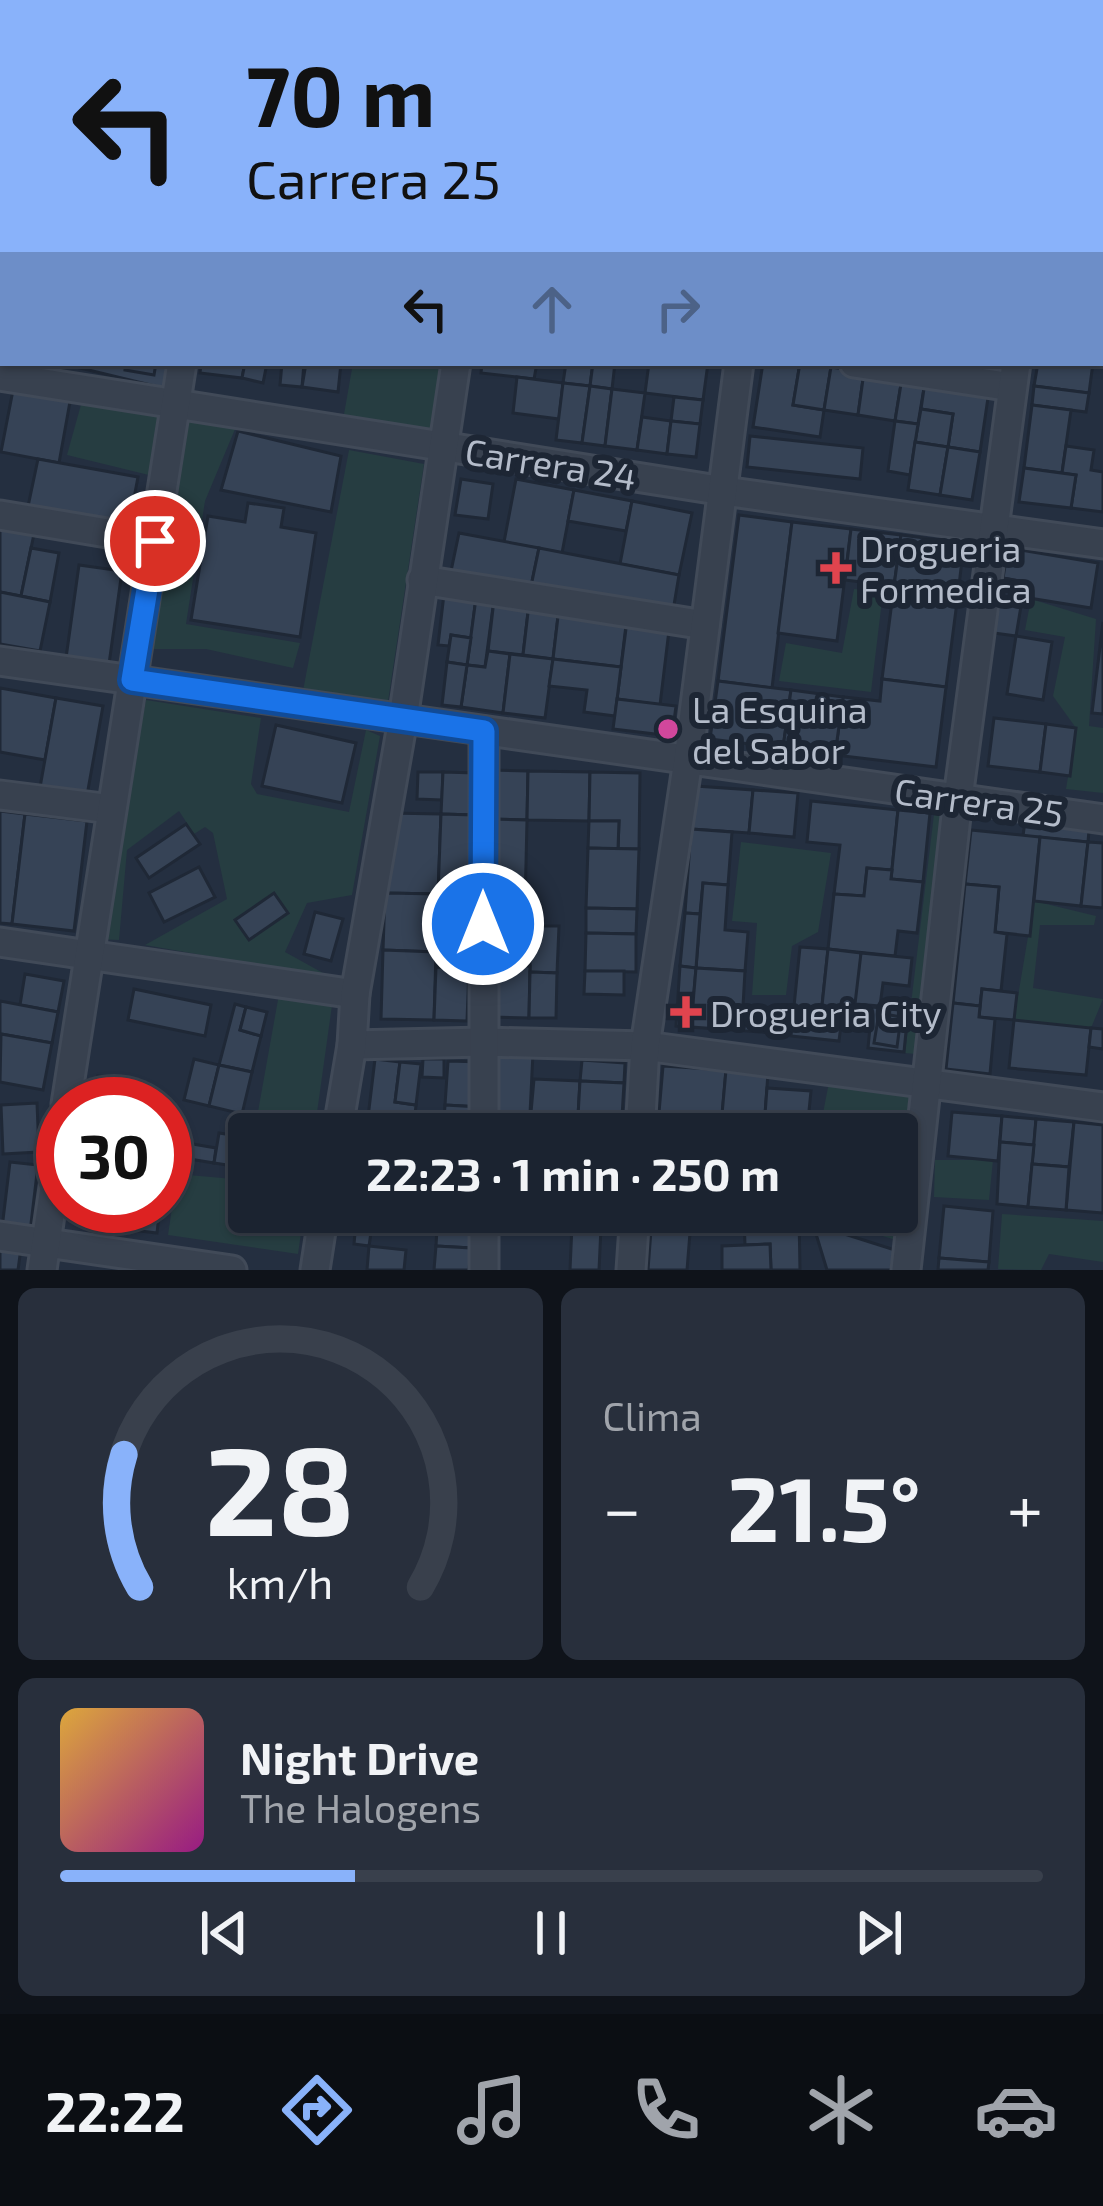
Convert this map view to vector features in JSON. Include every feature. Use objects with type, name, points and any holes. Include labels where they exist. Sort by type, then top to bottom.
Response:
[{"type":"street","points":[[70,1077],[182,366]]},
{"type":"street","points":[[341,1113],[355,994],[403,719],[456,366]]},
{"type":"street","points":[[641,1113],[645,1046],[739,366]]},
{"type":"street","points":[[894,366],[1014,375],[958,799],[906,1270]]},
{"type":"street","name":"Carrera 24","points":[[0,376],[61,375],[178,404],[724,491],[1103,544]]},
{"type":"street","points":[[0,515],[155,541]]},
{"type":"street","points":[[422,580],[705,625]]},
{"type":"street","name":"Carrera 25","points":[[0,661],[1103,819]]},
{"type":"street","points":[[484,731],[484,1113]]},
{"type":"street","points":[[0,794],[111,809]]},
{"type":"street","points":[[0,942],[355,994]]},
{"type":"street","points":[[352,1045],[645,1046],[1103,1107]]},
{"type":"street","points":[[315,1270],[321,1233]]},
{"type":"street","points":[[484,1233],[484,1270]]},
{"type":"street","points":[[632,1270],[634,1233]]},
{"type":"street","points":[[0,1236],[44,1256],[232,1270]]},
{"type":"green space","points":[[352,366],[442,366],[431,434],[343,420]]},
{"type":"green space","points":[[82,401],[166,413],[157,477],[67,455]]},
{"type":"green space","points":[[181,415],[238,422],[205,501],[186,624],[300,643],[293,668],[206,649],[150,649]]},
{"type":"green space","points":[[349,450],[424,464],[387,708],[302,696]]},
{"type":"green space","points":[[854,589],[883,592],[871,692],[779,681],[786,643],[842,653]]},
{"type":"green space","points":[[1031,599],[1096,619],[1089,726],[1103,728],[1103,793],[1066,789],[1076,728],[1053,696],[1065,637],[1025,630]]},
{"type":"green space","points":[[146,700],[261,718],[251,784],[257,794],[349,812],[366,730],[380,736],[352,895],[307,903],[285,952],[332,978],[145,945],[227,899],[213,833],[205,827],[194,834],[179,811],[127,850],[119,940],[99,939]]},
{"type":"green space","points":[[948,797],[915,1054],[905,1053],[936,798]]},
{"type":"green space","points":[[741,842],[831,853],[818,932],[792,946],[786,995],[752,995],[757,923],[732,921]]},
{"type":"green space","points":[[1034,901],[1096,916],[1094,925],[1040,925],[1033,988],[1103,999],[1091,1028],[1014,1020]]},
{"type":"green space","points":[[281,983],[334,991],[317,1113],[258,1113]]},
{"type":"green space","points":[[830,1077],[918,1088],[914,1113],[823,1113]]},
{"type":"green space","points":[[935,1160],[993,1160],[989,1200],[934,1197]]},
{"type":"green space","points":[[192,1175],[228,1178],[228,1233],[301,1233],[298,1254],[168,1235],[192,1233]]},
{"type":"green space","points":[[1002,1214],[1103,1221],[1103,1262],[1049,1254],[1041,1270],[998,1269]]},
{"type":"building","points":[[72,366],[169,366],[167,389]]},
{"type":"building","points":[[126,366],[156,366],[154,375],[125,370]]},
{"type":"building","points":[[201,366],[244,366],[242,378],[200,373]]},
{"type":"building","points":[[244,366],[266,366],[263,383],[242,378]]},
{"type":"building","points":[[282,366],[304,366],[302,387],[280,385]]},
{"type":"building","points":[[306,366],[341,366],[338,392],[302,387]]},
{"type":"building","points":[[482,366],[536,366],[534,379],[481,373]]},
{"type":"building","points":[[566,366],[593,366],[590,386],[563,383]]},
{"type":"building","points":[[593,366],[615,366],[612,389],[590,386]]},
{"type":"building","points":[[649,366],[708,366],[703,400],[645,393]]},
{"type":"building","points":[[763,366],[800,366],[793,405],[824,410],[820,437],[753,427]]},
{"type":"building","points":[[800,366],[831,367],[824,410],[793,405]]},
{"type":"building","points":[[1037,366],[1093,366],[1089,393],[1034,386]]},
{"type":"building","points":[[831,367],[864,372],[858,415],[824,410]]},
{"type":"building","points":[[864,372],[902,378],[895,421],[858,415]]},
{"type":"building","points":[[517,377],[563,383],[559,419],[513,413]]},
{"type":"building","points":[[902,378],[925,382],[918,424],[895,421]]},
{"type":"building","points":[[925,382],[989,391],[980,452],[948,447],[953,414],[921,409]]},
{"type":"building","points":[[563,383],[590,386],[582,443],[556,440]]},
{"type":"building","points":[[14,385],[71,396],[59,463],[1,452]]},
{"type":"building","points":[[590,386],[612,389],[605,446],[582,443]]},
{"type":"building","points":[[1034,386],[1089,393],[1086,412],[1032,405]]},
{"type":"building","points":[[612,389],[645,393],[637,450],[605,446]]},
{"type":"building","points":[[674,397],[703,400],[700,424],[671,421]]},
{"type":"building","points":[[1032,405],[1071,410],[1062,473],[1024,468]]},
{"type":"building","points":[[921,409],[953,414],[948,447],[915,442]]},
{"type":"building","points":[[642,417],[671,421],[667,454],[637,450]]},
{"type":"building","points":[[671,421],[700,424],[696,457],[667,454]]},
{"type":"building","points":[[895,421],[918,424],[910,475],[888,471]]},
{"type":"building","points":[[238,431],[341,456],[331,512],[221,490]]},
{"type":"building","points":[[750,436],[863,448],[860,479],[747,467]]},
{"type":"building","points":[[915,442],[948,447],[940,495],[908,490]]},
{"type":"building","points":[[1066,446],[1094,450],[1091,470],[1103,472],[1103,512],[1071,508],[1076,475],[1062,473]]},
{"type":"building","points":[[948,447],[980,452],[972,500],[940,495]]},
{"type":"building","points":[[38,459],[138,477],[127,535],[26,516]]},
{"type":"building","points":[[1024,468],[1076,475],[1071,508],[1019,502]]},
{"type":"building","points":[[461,479],[493,484],[488,519],[455,515]]},
{"type":"building","points":[[516,479],[574,490],[562,553],[504,542]]},
{"type":"building","points":[[574,490],[632,501],[626,531],[568,521]]},
{"type":"building","points":[[632,501],[692,513],[679,575],[620,564]]},
{"type":"building","points":[[248,503],[284,508],[281,527],[316,533],[300,637],[191,620],[208,516],[245,522]]},
{"type":"building","points":[[739,515],[792,522],[772,688],[718,681]]},
{"type":"building","points":[[792,522],[851,529],[837,641],[778,633]]},
{"type":"building","points":[[0,527],[34,534],[21,596],[0,592]]},
{"type":"building","points":[[851,529],[901,535],[894,586],[845,580]]},
{"type":"building","points":[[459,533],[539,548],[530,591],[450,576]]},
{"type":"building","points":[[901,535],[964,543],[958,594],[894,586]]},
{"type":"building","points":[[31,548],[59,553],[50,602],[21,596]]},
{"type":"building","points":[[539,548],[679,575],[673,611],[530,591]]},
{"type":"building","points":[[1008,548],[1098,563],[1091,608],[1023,597],[1025,582],[1003,578]]},
{"type":"building","points":[[79,565],[122,571],[109,664],[66,658]]},
{"type":"building","points":[[1003,578],[1025,582],[1016,636],[994,633]]},
{"type":"building","points":[[894,586],[958,594],[946,687],[882,679]]},
{"type":"building","points":[[0,592],[50,602],[40,651],[0,644]]},
{"type":"building","points":[[444,594],[476,598],[471,638],[451,635],[449,646],[438,645]]},
{"type":"building","points":[[476,598],[494,600],[485,667],[467,665]]},
{"type":"building","points":[[494,600],[529,604],[523,655],[488,651]]},
{"type":"building","points":[[529,604],[559,608],[553,659],[523,655]]},
{"type":"building","points":[[559,608],[627,617],[621,667],[553,659]]},
{"type":"building","points":[[628,613],[670,622],[660,705],[617,699]]},
{"type":"building","points":[[1103,622],[1103,714],[1092,713]]},
{"type":"building","points":[[451,635],[471,638],[467,665],[447,662]]},
{"type":"building","points":[[1016,636],[1052,642],[1043,700],[1007,694]]},
{"type":"building","points":[[488,651],[510,654],[503,713],[461,707],[467,665],[485,667]]},
{"type":"building","points":[[510,654],[553,659],[545,718],[503,713]]},
{"type":"building","points":[[553,659],[621,667],[615,716],[584,712],[587,690],[549,686]]},
{"type":"building","points":[[447,662],[467,665],[461,707],[442,705]]},
{"type":"building","points":[[882,679],[946,687],[936,767],[835,755],[843,697],[880,701]]},
{"type":"building","points":[[718,681],[791,690],[783,748],[710,739]]},
{"type":"building","points":[[0,688],[56,698],[45,760],[0,752]]},
{"type":"building","points":[[791,690],[843,697],[835,755],[783,748]]},
{"type":"building","points":[[56,698],[103,706],[86,801],[39,793]]},
{"type":"building","points":[[617,699],[676,706],[672,736],[613,729]]},
{"type":"building","points":[[994,718],[1046,724],[1040,772],[988,766]]},
{"type":"building","points":[[1046,724],[1076,728],[1070,776],[1040,772]]},
{"type":"building","points":[[276,725],[356,743],[342,803],[262,786]]},
{"type":"building","points":[[489,770],[528,771],[527,820],[488,819]]},
{"type":"building","points":[[528,771],[590,772],[589,821],[527,820]]},
{"type":"building","points":[[418,772],[443,772],[442,800],[417,799]]},
{"type":"building","points":[[443,772],[476,773],[474,815],[441,814]]},
{"type":"building","points":[[590,772],[640,773],[639,849],[618,849],[619,821],[589,821]]},
{"type":"building","points":[[695,786],[753,790],[749,833],[691,829]]},
{"type":"building","points":[[753,790],[798,793],[794,837],[749,833]]},
{"type":"building","points":[[811,801],[898,810],[892,870],[867,868],[864,896],[834,894],[840,845],[807,842]]},
{"type":"building","points":[[898,810],[930,813],[923,882],[891,879]]},
{"type":"building","points":[[0,811],[25,814],[12,924],[0,923]]},
{"type":"building","points":[[388,813],[441,814],[438,894],[385,893]]},
{"type":"building","points":[[1026,813],[1090,819],[1088,842],[1023,836]]},
{"type":"building","points":[[25,814],[87,821],[74,931],[12,924]]},
{"type":"building","points":[[441,814],[474,815],[471,895],[438,894]]},
{"type":"building","points":[[488,819],[527,820],[525,907],[486,906]]},
{"type":"building","points":[[589,821],[619,821],[618,849],[588,848]]},
{"type":"building","points":[[186,824],[200,844],[149,878],[136,858]]},
{"type":"building","points":[[691,829],[732,832],[728,885],[703,883],[700,914],[685,913]]},
{"type":"building","points":[[971,830],[1040,837],[1030,936],[995,932],[999,887],[965,884]]},
{"type":"building","points":[[1040,837],[1088,842],[1081,906],[1034,901]]},
{"type":"building","points":[[1088,842],[1103,843],[1103,908],[1081,906]]},
{"type":"building","points":[[588,848],[639,849],[637,909],[586,908]]},
{"type":"building","points":[[199,867],[215,897],[164,922],[149,893]]},
{"type":"building","points":[[867,868],[892,870],[891,879],[923,882],[917,933],[898,931],[895,956],[828,949],[834,894],[864,896]]},
{"type":"building","points":[[703,883],[728,885],[725,930],[748,932],[745,971],[696,968]]},
{"type":"building","points":[[965,884],[999,887],[995,932],[1007,934],[1001,991],[982,989],[980,1006],[953,1003]]},
{"type":"building","points":[[274,893],[288,913],[249,940],[235,920]]},
{"type":"building","points":[[385,893],[438,894],[436,952],[383,950]]},
{"type":"building","points":[[438,894],[471,895],[469,968],[436,967]]},
{"type":"building","points":[[486,906],[541,907],[540,926],[559,926],[557,973],[530,972],[530,941],[485,940]]},
{"type":"building","points":[[586,908],[637,909],[636,934],[586,933]]},
{"type":"building","points":[[315,912],[343,919],[331,961],[304,954]]},
{"type":"building","points":[[685,913],[700,914],[696,968],[680,966]]},
{"type":"building","points":[[586,933],[636,934],[636,972],[585,971]]},
{"type":"building","points":[[800,947],[828,949],[821,1015],[842,1017],[839,1041],[791,1036]]},
{"type":"building","points":[[828,949],[861,953],[857,1022],[821,1015]]},
{"type":"building","points":[[383,950],[436,952],[434,1020],[381,1019]]},
{"type":"building","points":[[861,953],[912,958],[909,986],[883,983],[880,1006],[855,1004]]},
{"type":"building","points":[[493,965],[530,966],[529,1018],[492,1017]]},
{"type":"building","points":[[680,966],[696,968],[691,1027],[676,1026]]},
{"type":"building","points":[[436,967],[469,968],[467,1021],[434,1020]]},
{"type":"building","points":[[696,968],[745,971],[743,1006],[774,1008],[773,1033],[691,1027]]},
{"type":"building","points":[[585,971],[624,971],[624,995],[584,994]]},
{"type":"building","points":[[530,972],[557,973],[556,1018],[529,1018]]},
{"type":"building","points":[[25,974],[64,981],[58,1012],[20,1005]]},
{"type":"building","points":[[134,989],[211,1005],[205,1036],[128,1020]]},
{"type":"building","points":[[982,989],[1017,993],[1014,1020],[979,1017]]},
{"type":"building","points":[[0,1001],[58,1012],[52,1043],[1,1034],[0,1041]]},
{"type":"building","points":[[953,1003],[980,1006],[979,1017],[995,1019],[990,1074],[946,1069]]},
{"type":"building","points":[[235,1004],[246,1007],[240,1030],[261,1036],[252,1072],[219,1065]]},
{"type":"building","points":[[246,1007],[267,1012],[261,1036],[240,1030]]},
{"type":"building","points":[[872,1007],[908,1011],[904,1052],[868,1048]]},
{"type":"building","points":[[879,1013],[901,1017],[897,1047],[874,1043]]},
{"type":"building","points":[[1014,1020],[1091,1028],[1086,1075],[1009,1068]]},
{"type":"building","points":[[1091,1028],[1103,1029],[1103,1049],[1089,1047]]},
{"type":"building","points":[[1,1034],[52,1043],[45,1077],[36,1077],[36,1089],[0,1082]]},
{"type":"building","points":[[498,1052],[533,1053],[530,1113],[494,1113]]},
{"type":"building","points":[[194,1059],[219,1065],[209,1106],[192,1102]]},
{"type":"building","points":[[375,1059],[400,1062],[395,1102],[416,1105],[415,1113],[369,1113]]},
{"type":"building","points":[[423,1059],[444,1059],[444,1078],[422,1077]]},
{"type":"building","points":[[582,1060],[625,1063],[624,1083],[580,1081]]},
{"type":"building","points":[[448,1061],[483,1062],[480,1107],[445,1105]]},
{"type":"building","points":[[400,1062],[421,1064],[416,1105],[395,1102]]},
{"type":"building","points":[[219,1065],[252,1072],[242,1113],[209,1106]]},
{"type":"building","points":[[663,1066],[726,1070],[722,1113],[659,1113]]},
{"type":"building","points":[[726,1070],[768,1073],[765,1113],[722,1113]]},
{"type":"building","points":[[534,1079],[580,1081],[578,1113],[531,1113]]},
{"type":"building","points":[[580,1081],[624,1083],[622,1113],[578,1113]]},
{"type":"building","points":[[767,1088],[811,1091],[809,1113],[765,1113]]},
{"type":"building","points":[[36,1103],[36,1152],[3,1154],[1,1105]]},
{"type":"building","points":[[445,1105],[480,1107],[480,1113],[444,1113]]},
{"type":"building","points":[[952,1112],[1002,1116],[998,1161],[948,1156]]},
{"type":"building","points":[[1002,1116],[1036,1119],[1034,1145],[1000,1142]]},
{"type":"building","points":[[1036,1119],[1074,1122],[1069,1167],[1032,1164]]},
{"type":"building","points":[[1074,1122],[1103,1125],[1103,1213],[1066,1210]]},
{"type":"building","points":[[219,1133],[228,1134],[228,1165],[214,1163]]},
{"type":"building","points":[[1000,1142],[1034,1145],[1028,1207],[997,1204]]},
{"type":"building","points":[[192,1144],[216,1148],[214,1163],[192,1159]]},
{"type":"building","points":[[10,1162],[36,1165],[30,1232],[2,1228]]},
{"type":"building","points":[[1032,1164],[1069,1167],[1066,1210],[1028,1207]]},
{"type":"building","points":[[944,1206],[993,1211],[989,1262],[939,1258]]},
{"type":"building","points":[[355,1233],[371,1233],[369,1246],[354,1244]]},
{"type":"building","points":[[437,1233],[472,1233],[471,1248],[436,1246]]},
{"type":"building","points":[[572,1233],[601,1233],[599,1270],[570,1270]]},
{"type":"building","points":[[651,1233],[690,1233],[687,1270],[648,1270]]},
{"type":"building","points":[[745,1233],[799,1233],[800,1270],[771,1270],[770,1244],[745,1245]]},
{"type":"building","points":[[816,1233],[841,1233],[895,1250],[891,1270],[827,1270]]},
{"type":"building","points":[[770,1244],[771,1270],[722,1270],[722,1246]]},
{"type":"building","points":[[0,1245],[21,1248],[18,1270],[0,1270]]},
{"type":"building","points":[[369,1246],[406,1250],[404,1270],[367,1270]]},
{"type":"building","points":[[436,1246],[471,1248],[469,1270],[434,1270]]},
{"type":"building","points":[[939,1258],[989,1262],[988,1270],[938,1270]]},
{"type":"place","name":"Drogueria Formedica","points":[[836,568]]},
{"type":"place","name":"La Esquina del Sabor","points":[[668,729]]},
{"type":"place","name":"Drogueria City","points":[[686,1012]]},
{"type":"route","points":[[155,541],[132,680],[484,731],[483,924]]}]
